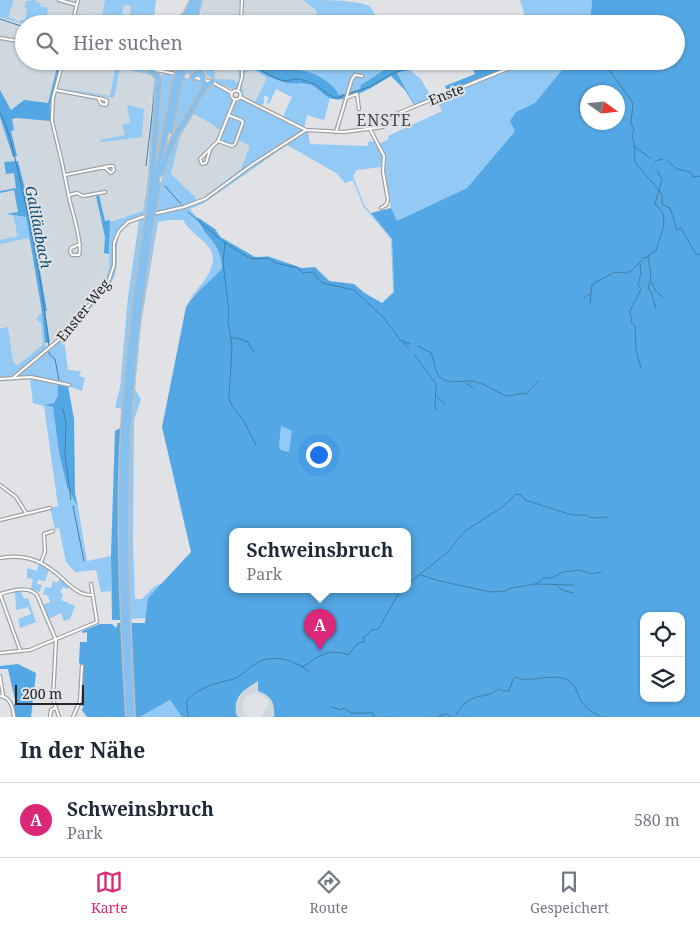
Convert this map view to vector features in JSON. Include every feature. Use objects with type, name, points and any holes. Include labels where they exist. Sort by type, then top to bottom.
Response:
[{"type":"highway","points":[[186,15],[194,0]]},
{"type":"highway","points":[[191,15],[194,0]]},
{"type":"highway","points":[[196,15],[200,0]]},
{"type":"highway","points":[[199,15],[200,0]]},
{"type":"highway","points":[[149,70],[159,79]]},
{"type":"highway","points":[[152,209],[181,70]]},
{"type":"highway","points":[[193,77],[197,74],[198,70]]},
{"type":"highway","points":[[200,70],[203,90]]},
{"type":"highway","points":[[152,209],[159,79],[163,72]]},
{"type":"highway","points":[[130,717],[122,582],[122,474],[130,343],[149,223],[178,80]]},
{"type":"highway","points":[[160,173],[171,143],[207,84],[212,82]]},
{"type":"street","points":[[59,0],[77,4]]},
{"type":"street","points":[[74,15],[78,0]]},
{"type":"street","points":[[241,15],[242,0]]},
{"type":"street","points":[[0,38],[15,40]]},
{"type":"street","points":[[61,70],[55,90],[52,121],[80,244],[80,254],[72,255],[70,252],[71,248],[80,244]]},
{"type":"street","points":[[156,70],[212,82],[232,93],[235,99]]},
{"type":"street","points":[[240,97],[241,94],[238,91],[242,70]]},
{"type":"street","name":"Enste","points":[[306,130],[336,132],[383,127],[391,116],[505,70]]},
{"type":"street","points":[[336,132],[347,93],[354,77],[356,75],[362,76]]},
{"type":"street","points":[[55,90],[98,98]]},
{"type":"street","points":[[232,93],[238,91]]},
{"type":"street","points":[[346,97],[357,94],[359,108]]},
{"type":"street","points":[[210,150],[206,163],[202,164],[200,159],[218,141],[235,99],[240,97],[306,130]]},
{"type":"street","points":[[218,141],[231,146],[235,144],[243,122],[228,115]]},
{"type":"street","points":[[370,129],[384,158],[383,171],[388,200],[386,205],[380,208]]},
{"type":"street","name":"Enster Weg","points":[[14,377],[62,338],[107,284],[113,269],[116,238],[124,225],[135,219],[205,200],[253,164],[306,130]]},
{"type":"street","points":[[65,176],[104,167]]},
{"type":"street","points":[[69,195],[77,193],[83,196],[105,192]]},
{"type":"street","points":[[0,379],[31,377],[69,386]]},
{"type":"street","points":[[0,485],[16,497],[26,513]]},
{"type":"street","points":[[0,520],[50,508]]},
{"type":"street","points":[[41,562],[45,552],[44,534],[53,531]]},
{"type":"street","points":[[0,558],[19,556],[41,562],[80,594],[93,595]]},
{"type":"street","points":[[0,653],[30,650],[97,621],[91,584]]},
{"type":"street","points":[[20,652],[0,594],[21,590],[34,592],[56,640],[53,697],[59,717]]},
{"type":"street","points":[[73,717],[80,699],[82,666]]},
{"type":"street","points":[[0,676],[2,696],[9,700],[14,717]]},
{"type":"street","points":[[50,717],[51,710],[55,708]]},
{"type":"shaded area","points":[[0,0],[156,0],[154,15],[15,15],[15,70],[146,70],[154,79],[143,211],[110,222],[109,269],[102,287],[60,337],[52,344],[45,346],[19,368],[13,361],[8,327],[0,327]]},
{"type":"shaded area","points":[[0,0],[14,0],[8,17],[15,21],[0,17]]},
{"type":"shaded area","points":[[36,0],[36,2],[41,2],[40,6],[48,8],[47,15],[26,15],[27,8],[24,7],[26,1]]},
{"type":"shaded area","points":[[105,0],[156,0],[154,15],[130,15],[131,6],[124,5],[122,14],[125,15],[102,15]]},
{"type":"shaded area","points":[[202,0],[343,0],[343,15],[201,15]]},
{"type":"shaded area","points":[[303,0],[364,4],[369,6],[375,15],[317,15],[316,10]]},
{"type":"shaded area","points":[[520,0],[592,0],[591,15],[524,15]]},
{"type":"shaded area","points":[[592,0],[700,0],[700,717],[274,717],[272,701],[267,695],[258,691],[258,681],[238,698],[236,714],[238,717],[182,717],[170,700],[139,717],[135,717],[131,623],[145,623],[148,598],[191,552],[162,427],[186,307],[193,297],[222,268],[218,251],[197,217],[215,229],[220,237],[255,257],[269,257],[302,268],[315,267],[329,281],[354,284],[364,293],[382,303],[394,292],[392,239],[371,213],[391,208],[397,221],[467,188],[515,131],[510,121],[516,112],[535,103],[562,70],[685,70],[685,15],[591,15]],"holes":[[[281,426],[292,431],[289,452],[281,450],[279,446]]]},
{"type":"shaded area","points":[[56,70],[60,70],[50,105],[51,121],[12,119],[14,130],[11,131],[17,156],[13,157],[0,117],[0,90],[11,110],[24,100],[48,103]]},
{"type":"shaded area","points":[[115,70],[120,70],[114,98],[71,90],[110,96]]},
{"type":"shaded area","points":[[129,70],[143,70],[152,75]]},
{"type":"shaded area","points":[[162,70],[176,70],[154,176],[160,75],[172,75],[173,73]]},
{"type":"shaded area","points":[[185,70],[196,70],[193,75],[186,74],[185,78],[200,80],[203,87],[168,148]]},
{"type":"shaded area","points":[[203,70],[272,70],[257,103],[244,97],[242,88],[238,86],[232,89],[205,78]]},
{"type":"shaded area","points":[[206,70],[214,70],[215,79],[235,80],[235,83],[239,80],[237,88],[232,89],[213,81],[214,79],[206,75]]},
{"type":"shaded area","points":[[254,70],[261,70],[299,84],[318,88],[330,98],[324,120],[307,115],[304,128],[288,121],[283,117],[292,97],[276,89],[269,104],[267,103],[269,98],[267,96],[264,96],[264,103],[260,106],[242,97],[242,84],[244,97],[255,102],[267,78]]},
{"type":"shaded area","points":[[257,70],[306,71],[325,80],[339,95],[360,89],[361,85],[384,70],[409,70],[397,73],[414,104],[435,96],[435,98],[414,105],[405,90],[391,76],[362,93],[345,99],[337,99],[328,97],[311,85],[288,83]]},
{"type":"shaded area","points":[[300,70],[384,70],[361,85],[360,89],[338,95],[325,80]]},
{"type":"shaded area","points":[[410,70],[421,79],[431,97],[414,104],[397,73]]},
{"type":"shaded area","points":[[473,70],[500,70],[448,93],[445,86],[475,74]]},
{"type":"shaded area","points":[[500,70],[562,70],[535,103],[516,112],[515,131],[467,188],[396,222],[381,167],[357,170],[353,176],[364,205],[392,239],[394,292],[382,303],[393,292],[391,239],[363,206],[353,180],[345,183],[336,173],[287,145],[204,203],[190,209],[205,222],[199,225],[220,255],[222,268],[212,280],[189,299],[199,288],[212,267],[212,252],[183,220],[158,222],[141,324],[135,389],[141,399],[134,420],[133,543],[135,599],[142,599],[155,586],[163,583],[148,598],[146,618],[130,619],[127,543],[129,434],[138,324],[164,168],[175,140],[208,85],[219,87],[231,97],[232,101],[221,129],[217,129],[194,114],[180,137],[171,174],[197,199],[194,202],[201,199],[241,169],[249,148],[249,145],[238,140],[245,120],[231,114],[235,103],[241,99],[305,132],[308,131],[310,144],[368,146],[368,142],[376,141],[379,144],[389,139],[388,136],[442,111],[435,98]]},
{"type":"shaded area","points":[[154,79],[157,82],[149,198],[132,305],[123,410],[115,407],[120,388],[128,297],[139,221],[129,224],[119,235],[115,275],[112,282],[64,338],[68,370],[81,371],[79,376],[85,378],[82,391],[58,385],[58,395],[54,403],[46,405],[53,407],[59,453],[67,487],[78,507],[87,561],[111,556],[111,591],[101,592],[96,570],[75,572],[66,562],[59,528],[55,529],[50,508],[58,506],[44,406],[33,403],[30,379],[11,376],[0,377],[0,328],[8,327],[13,361],[18,367],[18,365],[43,345],[41,323],[36,319],[42,312],[45,346],[52,344],[60,337],[102,287],[109,269],[110,222],[143,211],[146,195]]},
{"type":"shaded area","points":[[245,100],[249,148],[241,169],[201,199],[187,205],[197,200],[171,174],[180,137],[195,114],[230,102],[235,104]]},
{"type":"shaded area","points":[[127,105],[144,109],[142,137],[101,142],[100,140],[125,135],[122,125],[130,123]]},
{"type":"shaded area","points":[[229,119],[241,123],[232,145],[222,142],[221,139]]},
{"type":"shaded area","points":[[18,161],[27,197],[47,311],[45,311],[50,342],[45,343],[42,312],[26,217],[6,214],[18,212],[14,190],[0,193],[0,191],[16,188],[14,173],[6,174],[4,162]]},
{"type":"shaded area","points":[[99,195],[105,221],[110,220],[109,254],[104,253],[105,237],[96,196]]},
{"type":"shaded area","points":[[13,215],[26,217],[29,238],[0,244],[0,240],[15,238],[19,234],[16,233]]},
{"type":"shaded area","points":[[268,256],[302,268],[269,257],[255,257]]},
{"type":"shaded area","points":[[58,385],[68,386],[74,419],[75,493],[78,507],[67,487],[59,453],[53,407],[44,405],[54,403],[58,395]]},
{"type":"shaded area","points":[[280,425],[292,431],[290,452],[281,450],[279,446]]},
{"type":"shaded area","points":[[122,427],[122,620],[112,620],[111,556],[115,431]]},
{"type":"shaded area","points":[[39,563],[49,569],[45,581],[38,580],[37,584],[42,585],[40,592],[31,589],[33,579],[27,578],[27,568],[37,571]]},
{"type":"shaded area","points":[[60,578],[70,586],[68,589],[63,587],[60,592],[63,594],[61,600],[75,606],[70,619],[64,621],[61,613],[49,619],[43,605],[50,602],[48,596],[43,594],[45,587],[51,588],[53,581],[57,583]]},
{"type":"shaded area","points":[[20,590],[24,599],[28,598],[36,622],[20,628],[18,619],[31,614],[28,607],[16,610],[15,591]]},
{"type":"shaded area","points":[[118,623],[121,623],[126,717],[87,717],[81,709],[83,709],[83,706],[80,705],[84,699],[81,698],[82,665],[79,663],[80,642],[87,642],[87,632],[82,633],[82,631],[100,624],[112,624],[116,628]]},
{"type":"shaded area","points":[[18,664],[36,673],[31,717],[15,717],[13,705],[15,700],[8,669],[0,669],[0,666]]},
{"type":"shaded area","points":[[259,680],[275,705],[274,717],[261,717],[269,703],[265,697],[254,693],[245,698],[242,706],[244,713],[248,717],[238,717],[235,703],[241,692]]},
{"type":"shaded area","points":[[170,700],[182,717],[138,716]]},
{"type":"waterway","points":[[0,19],[15,24]]},
{"type":"waterway","points":[[261,70],[277,79],[285,81],[297,79],[312,83],[336,98],[369,87],[402,70]]},
{"type":"waterway","points":[[609,70],[633,103],[631,123],[634,131],[632,136],[635,161],[662,194],[662,204],[670,208],[677,230],[681,228],[696,254],[700,255]]},
{"type":"waterway","points":[[146,166],[156,80],[154,76],[148,73]]},
{"type":"waterway","name":"Galiläabach","points":[[0,113],[12,145],[29,221],[41,284],[49,347]]},
{"type":"waterway","points":[[634,146],[651,159]]},
{"type":"waterway","points":[[655,161],[663,159]]},
{"type":"waterway","points":[[667,161],[677,169],[690,172],[693,177],[700,176]]},
{"type":"waterway","points":[[584,298],[591,293],[592,285],[596,282],[615,272],[626,273],[631,271],[644,258],[656,251],[664,220],[663,214],[655,204],[662,180],[657,170]]},
{"type":"waterway","points":[[165,186],[181,204]]},
{"type":"waterway","points":[[188,212],[225,243],[251,259],[268,258],[276,263],[297,268],[303,273],[314,272],[323,283],[354,290],[384,318],[400,340],[410,344]]},
{"type":"waterway","points":[[225,243],[223,262],[232,345],[229,399],[256,445]]},
{"type":"waterway","points":[[648,257],[651,277],[648,288],[656,308]]},
{"type":"waterway","points":[[640,264],[641,274],[638,285],[641,289],[629,313],[632,317],[631,322],[635,326],[636,350],[641,368]]},
{"type":"waterway","points":[[652,282],[655,290],[663,297]]},
{"type":"waterway","points":[[590,303],[591,294]]},
{"type":"waterway","points":[[231,338],[248,342],[252,350],[255,351]]},
{"type":"waterway","points":[[403,342],[409,349]]},
{"type":"waterway","points":[[418,346],[431,353],[439,376],[448,381],[472,381],[510,396],[526,394],[539,380]]},
{"type":"waterway","name":"Galiläabach","points":[[49,352],[55,359],[59,380]]},
{"type":"waterway","points":[[414,354],[436,384],[435,408],[438,411]]},
{"type":"waterway","points":[[466,383],[473,388]]},
{"type":"waterway","points":[[437,396],[445,405]]},
{"type":"waterway","name":"Galiläabach","points":[[63,409],[66,422],[65,454],[71,500]]},
{"type":"waterway","points":[[411,581],[448,552],[465,531],[501,508],[516,494],[521,495],[525,500],[572,515],[585,515],[592,518],[607,517]]},
{"type":"waterway","name":"Galiläabach","points":[[73,506],[84,561]]},
{"type":"waterway","points":[[421,575],[491,592],[505,591],[535,584],[543,578],[552,578],[563,572],[580,570],[591,574],[601,572]]},
{"type":"waterway","points":[[536,584],[573,585]]},
{"type":"waterway","points":[[556,585],[562,590],[573,593]]},
{"type":"waterway","points":[[302,666],[327,653],[336,652],[348,655],[357,644],[365,641],[363,637],[373,629],[377,630],[379,628],[399,593]]},
{"type":"waterway","points":[[188,717],[187,701],[192,695],[212,685],[236,678],[258,662],[278,658],[298,664],[309,672]]},
{"type":"waterway","points":[[456,714],[464,704],[473,698],[490,694],[499,689],[509,691],[513,679],[516,677],[520,679],[559,677],[570,681],[585,706],[601,717]]},
{"type":"waterway","points":[[331,707],[341,710],[344,708],[352,713],[373,713],[374,717]]},
{"type":"waterway","points":[[438,717],[445,714],[451,716]]},
{"type":"place","name":"Schweinsbruch","points":[[320,650]]},
{"type":"district","name":"ENSTE","points":[[384,120]]}]
